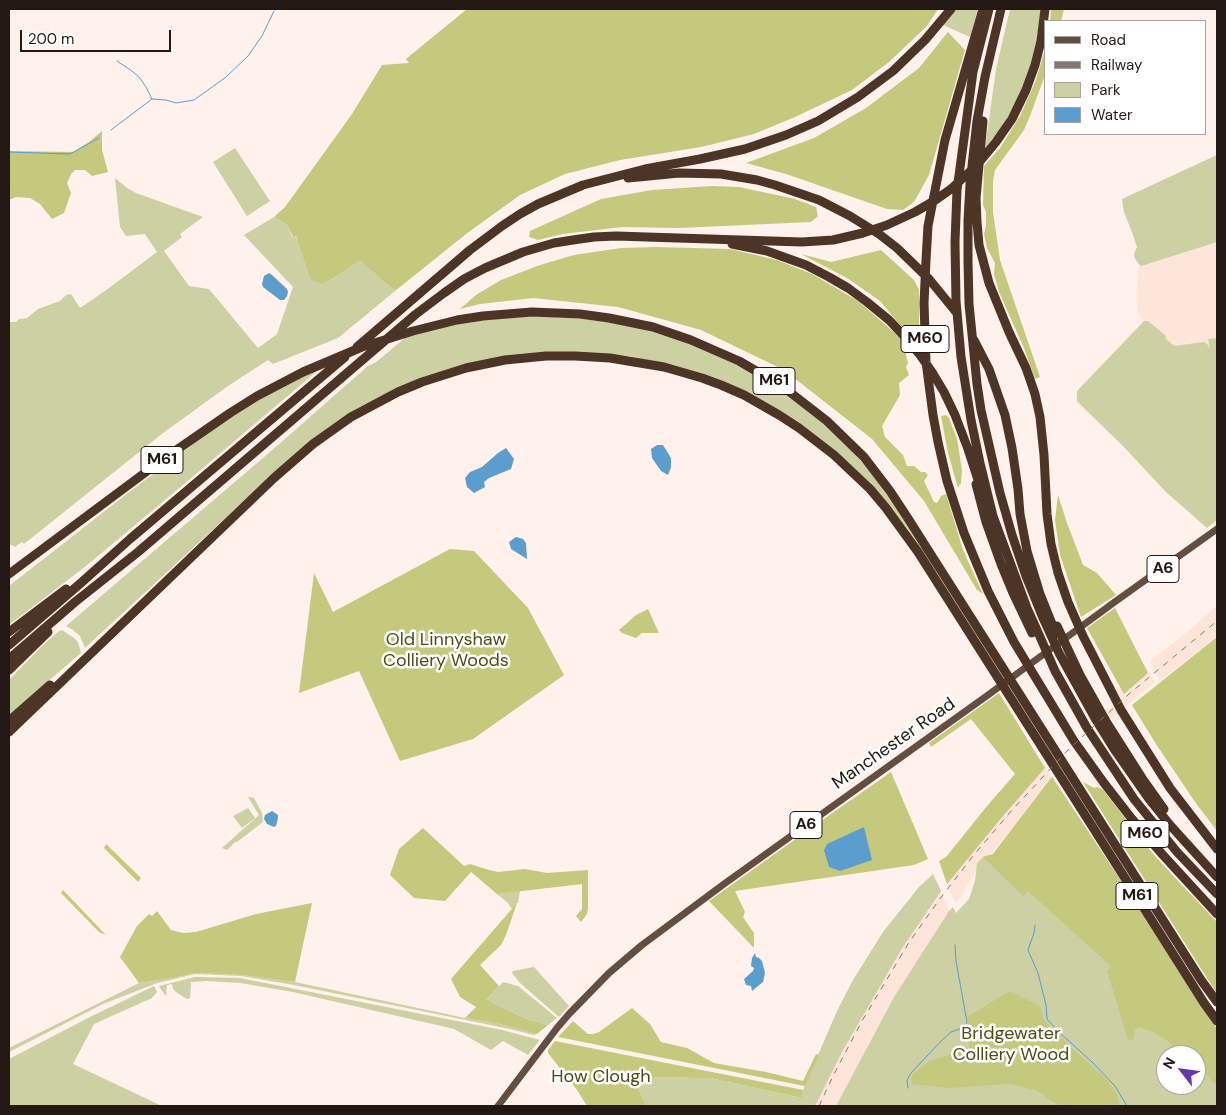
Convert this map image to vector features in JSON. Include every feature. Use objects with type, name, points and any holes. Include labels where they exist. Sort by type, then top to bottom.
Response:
[{"type":"highway","points":[[583,185],[645,169],[745,149],[786,135],[818,121],[858,97],[893,71],[925,40],[951,9]]},
{"type":"highway","name":"M60","points":[[983,9],[945,140],[928,226],[924,303],[926,362],[938,442],[947,481],[964,533],[988,591],[1032,672],[1077,745],[1104,784],[1132,819],[1168,862],[1217,914]]},
{"type":"highway","name":"M60","points":[[989,9],[973,72],[957,190],[955,260],[958,332],[965,388],[993,516],[1041,646]]},
{"type":"highway","name":"M60","points":[[1002,9],[985,77],[977,121],[970,184],[968,221],[969,304],[976,384],[988,447],[1000,494],[1026,576],[1056,635],[1080,691],[1099,717]]},
{"type":"highway","points":[[9,670],[138,552],[416,314],[444,292],[474,274],[523,252],[573,240],[616,236],[802,242],[833,240],[887,225],[906,217],[943,195],[977,165],[1002,134],[1017,109],[1030,80],[1041,41],[1045,9]]},
{"type":"highway","name":"M60","points":[[985,77],[976,198],[979,245],[989,283],[1026,368],[1035,394],[1040,416],[1051,544],[1063,588],[1076,621],[1116,702],[1170,788],[1217,849]]},
{"type":"highway","name":"M60","points":[[583,185],[679,173],[721,174],[757,180],[787,188],[819,200],[850,216],[885,239],[914,264],[938,288],[954,309],[970,333],[989,369],[1002,403],[1007,423],[1020,502],[1020,514],[1032,567],[1056,635]]},
{"type":"highway","name":"M61","points":[[9,646],[130,539],[488,235],[538,204],[583,185]]},
{"type":"highway","name":"M60","points":[[695,239],[767,251],[806,265],[848,288],[889,320],[926,364],[944,392],[955,414],[968,449],[984,500],[993,516]]},
{"type":"highway","name":"M61","points":[[9,574],[162,460],[224,417],[265,392],[326,361],[362,347],[457,320],[532,312],[580,314],[622,320],[669,332],[716,350],[761,373],[801,400],[827,421],[864,457],[909,520],[1002,674],[1057,771],[1217,1022]]},
{"type":"highway","name":"M61","points":[[9,732],[274,478],[313,444],[351,417],[398,392],[449,373],[505,360],[553,356],[610,358],[664,367],[702,378],[744,395],[799,428],[834,455],[870,489],[901,526],[1002,674]]},
{"type":"highway","name":"M60","points":[[964,439],[980,501],[995,548],[1013,593],[1048,660],[1092,737],[1134,799],[1177,852],[1217,894]]},
{"type":"highway","name":"M61","points":[[9,582],[60,537]]},
{"type":"highway","name":"M61","points":[[9,632],[130,539]]},
{"type":"highway","points":[[9,659],[75,602],[138,552]]},
{"type":"highway","name":"M61","points":[[9,721],[173,574]]},
{"type":"highway","name":"M60","points":[[1063,650],[1125,765],[1170,825],[1217,877]]},
{"type":"highway","name":"M61","points":[[1010,688],[1059,755],[1217,1002]]},
{"type":"main road","name":"Manchester Road","points":[[498,1106],[555,1030],[625,958],[739,873],[1217,530]]},
{"type":"shaded area","points":[[1217,155],[1217,520],[1207,528],[1166,492],[1123,446],[1077,403],[1076,394],[1144,322],[1138,313],[1136,297],[1139,265],[1134,257],[1137,247],[1124,212],[1122,199]]},
{"type":"shaded area","points":[[1217,605],[1217,636],[1160,681],[1150,661],[1191,629]]},
{"type":"shaded area","points":[[1145,665],[1155,682],[1125,707],[1116,690]]},
{"type":"shaded area","points":[[1113,704],[1118,713],[1108,722],[1103,713]]},
{"type":"shaded area","points":[[1042,762],[1055,781],[977,869],[956,905],[944,877],[994,815]]},
{"type":"shaded area","points":[[937,883],[949,911],[894,997],[836,1106],[811,1106]]},
{"type":"green space","points":[[467,9],[938,9],[927,26],[889,62],[852,90],[754,134],[701,147],[620,160],[565,174],[520,195],[466,234],[395,291],[360,261],[324,284],[311,280],[296,236],[293,237],[287,225],[274,217],[285,207],[352,114],[382,65],[409,63],[406,59]]},
{"type":"green space","points":[[955,9],[978,9],[970,37],[943,25]]},
{"type":"green space","points":[[1010,9],[1041,9],[1038,37],[1028,74],[1020,94],[1004,124],[985,149],[996,69]]},
{"type":"green space","points":[[1051,9],[1064,9],[1061,20],[1050,20]]},
{"type":"green space","points":[[948,32],[965,50],[929,175],[914,202],[903,210],[887,209],[786,174],[746,163],[814,138],[866,108],[919,68]]},
{"type":"green space","points":[[1044,52],[1044,78],[1030,116],[1024,130],[995,170],[993,181],[993,212],[1000,260],[1040,377],[1035,379],[1024,348],[999,292],[994,274],[995,263],[987,248],[984,234],[986,212],[983,205],[984,166],[1000,148],[1020,116],[1036,80]]},
{"type":"green space","points":[[102,131],[102,150],[108,172],[92,176],[85,170],[75,170],[67,183],[71,193],[64,213],[52,219],[40,204],[30,198],[16,197],[9,200],[9,151],[73,152]]},
{"type":"green space","points":[[235,148],[270,201],[247,216],[213,162]]},
{"type":"green space","points":[[1217,155],[1217,242],[1141,266],[1135,259],[1134,254],[1137,247],[1124,212],[1122,199]]},
{"type":"green space","points":[[115,178],[136,193],[203,217],[180,234],[182,237],[164,251],[189,286],[209,289],[258,348],[277,334],[293,287],[244,235],[274,217],[287,225],[292,237],[295,236],[324,284],[360,261],[395,291],[338,338],[273,364],[268,360],[228,386],[163,433],[24,544],[22,542],[15,547],[9,544],[9,322],[16,322],[19,319],[27,318],[38,309],[60,301],[66,295],[71,294],[80,308],[157,252],[145,234],[126,236],[120,227]]},
{"type":"green space","points":[[712,186],[739,187],[795,199],[816,207],[818,216],[811,222],[679,228],[622,227],[563,234],[538,240],[529,237],[530,231],[601,199],[652,190]]},
{"type":"green space","points":[[621,248],[730,249],[777,260],[812,274],[858,301],[902,339],[909,375],[899,383],[900,395],[882,426],[885,437],[903,455],[907,466],[914,466],[928,475],[924,481],[934,502],[937,503],[941,496],[946,494],[963,550],[983,594],[977,590],[924,501],[872,439],[784,370],[701,330],[618,307],[533,298],[480,304],[460,309],[476,295],[501,280],[540,265],[574,255]]},
{"type":"green space","points":[[881,250],[914,280],[919,290],[919,346],[880,301],[847,278],[801,254],[831,262]]},
{"type":"green space","points":[[535,316],[588,319],[638,327],[679,339],[722,357],[759,376],[791,397],[844,442],[872,473],[938,571],[936,572],[884,499],[836,452],[782,412],[672,366],[629,356],[583,353],[531,354],[380,397],[261,485],[85,648],[80,636],[66,626],[368,366],[375,363],[406,337],[458,322]]},
{"type":"green space","points":[[1144,321],[1148,321],[1166,336],[1165,338],[1174,346],[1204,342],[1210,350],[1208,339],[1217,338],[1217,520],[1207,528],[1166,492],[1077,401],[1077,391]]},
{"type":"green space","points":[[317,371],[86,566],[9,625],[9,586],[220,424],[287,383]]},
{"type":"green space","points":[[946,415],[957,439],[962,470],[961,483],[958,488],[948,453],[941,416]]},
{"type":"green space","points":[[1058,495],[1083,565],[1097,573],[1116,595],[1081,617],[1060,555],[1055,520]]},
{"type":"green space","name":"Old Linnyshaw Colliery Woods","points":[[450,549],[474,551],[528,608],[564,675],[473,739],[400,761],[359,671],[299,693],[314,573],[333,612]]},
{"type":"green space","points":[[1115,608],[1148,673],[1124,694],[1087,628]]},
{"type":"green space","points":[[648,609],[659,633],[642,633],[636,638],[619,630],[636,615]]},
{"type":"green space","points":[[62,630],[78,642],[81,653],[9,715],[9,680],[42,646]]},
{"type":"green space","points":[[1217,637],[1217,831],[1195,802],[1132,705]]},
{"type":"green space","points":[[999,693],[1045,768],[947,884],[939,861],[946,857],[1015,774],[971,719],[931,747],[929,743]]},
{"type":"green space","points":[[891,772],[928,859],[914,865],[735,891],[745,912],[743,917],[754,933],[754,948],[709,901],[811,828]]},
{"type":"green space","points":[[1052,777],[1217,1029],[1217,1106],[836,1106],[894,997],[949,911],[953,907],[956,913],[969,899],[975,881],[977,863],[983,857],[993,854]]},
{"type":"green space","points":[[1052,777],[1217,1029],[1217,1085],[1206,1073],[1206,1045],[1171,1045],[1168,1041],[1153,1032],[1139,1027],[1135,1030],[1133,1040],[1128,1040],[1107,971],[1111,966],[1028,891],[1023,896],[983,857],[993,854]]},
{"type":"green space","points":[[1083,782],[1103,790],[1154,855],[1217,922],[1217,994]]},
{"type":"green space","points":[[248,797],[254,798],[262,813],[263,822],[227,850],[222,848],[259,815]]},
{"type":"green space","points":[[248,808],[255,818],[242,828],[233,816]]},
{"type":"green space","points":[[423,828],[464,866],[470,864],[498,872],[525,869],[547,873],[588,870],[587,914],[581,922],[576,916],[582,909],[582,884],[497,894],[471,872],[445,901],[414,898],[390,875],[399,849]]},
{"type":"green space","points":[[106,844],[141,878],[138,882],[104,848]]},
{"type":"green space","points":[[933,874],[941,891],[901,950],[842,1052],[815,1106],[647,1106],[640,1092],[628,1077],[710,1078],[802,1098],[803,1090],[837,1011],[853,980],[883,932],[919,887]]},
{"type":"green space","points":[[63,890],[106,935],[99,932],[61,893]]},
{"type":"green space","points":[[520,891],[518,903],[512,909],[497,894]]},
{"type":"green space","points":[[312,903],[295,982],[242,975],[195,973],[139,983],[120,957],[137,926],[149,914],[152,916],[157,911],[171,930],[183,933],[196,932],[256,914]]},
{"type":"green space","points":[[517,903],[501,945],[480,965],[499,986],[487,999],[527,1019],[548,1025],[537,1034],[500,1024],[465,1018],[476,1007],[460,997],[451,979]]},
{"type":"green space","points":[[534,967],[569,1006],[559,1017],[520,983],[512,973],[513,971]]},
{"type":"green space","points":[[195,973],[242,975],[295,982],[500,1024],[537,1034],[534,1035],[294,985],[241,976],[195,974],[157,983],[103,1004],[9,1052],[9,1048],[139,983]]},
{"type":"green space","points":[[195,977],[240,978],[502,1030],[540,1040],[528,1055],[503,1041],[491,1050],[454,1029],[293,992],[240,983],[190,982],[190,998],[187,999],[173,989],[172,984],[167,985],[166,996],[159,986]]},
{"type":"green space","points":[[503,982],[518,986],[557,1018],[548,1025],[527,1019],[487,999]]},
{"type":"green space","points":[[154,986],[157,992],[152,998],[94,1024],[73,1064],[162,1106],[9,1106],[9,1059]]},
{"type":"green space","name":"Bridgewater Colliery Wood","points":[[1010,991],[1041,1007],[1043,1019],[1107,1080],[1117,1094],[1120,1106],[1059,1106],[1036,1090],[1008,1084],[949,1088],[911,1084],[912,1075],[929,1061],[969,1049],[970,1031],[967,1017]]},
{"type":"green space","points":[[632,1008],[650,1024],[661,1042],[687,1048],[714,1063],[803,1081],[816,1054],[819,1055],[805,1086],[558,1037],[573,1021],[588,1034],[599,1032]]},
{"type":"green space","name":"How Clough","points":[[555,1041],[803,1090],[802,1098],[710,1078],[628,1077],[640,1092],[647,1106],[587,1106],[548,1053],[548,1050]]},
{"type":"water","points":[[269,273],[287,289],[287,296],[284,300],[280,300],[263,287],[264,276]]},
{"type":"water","points":[[657,445],[663,445],[671,458],[671,467],[668,475],[661,471],[652,458],[651,449]]},
{"type":"water","points":[[506,448],[514,459],[511,469],[489,478],[484,482],[485,487],[474,493],[467,487],[465,478],[470,472],[482,467]]},
{"type":"water","points":[[516,537],[523,539],[526,543],[527,559],[511,549],[509,542]]},
{"type":"water","points":[[272,811],[278,815],[276,826],[274,827],[267,824],[264,819],[265,815]]},
{"type":"water","points":[[864,827],[872,860],[840,871],[829,867],[824,850],[827,844]]},
{"type":"water","points":[[755,953],[756,957],[762,961],[765,973],[763,982],[752,991],[751,986],[746,985],[744,979],[753,971],[754,968],[751,966]]},
{"type":"waterway","points":[[111,130],[152,99],[176,103],[194,100],[226,77],[248,56],[262,36],[274,11]]},
{"type":"waterway","points":[[117,61],[139,77],[152,99]]},
{"type":"waterway","points":[[9,152],[70,154],[99,138]]},
{"type":"waterway","points":[[1035,925],[1028,950],[1038,973],[1046,1005],[1047,1019],[1115,1086],[1127,1106]]},
{"type":"waterway","points":[[908,1088],[907,1080],[911,1073],[942,1040],[951,1032],[965,1027],[967,1022],[955,945]]},
{"type":"railway","points":[[819,1106],[862,1021],[908,944],[973,856],[1013,809],[1069,749],[1129,694],[1217,621]]}]
